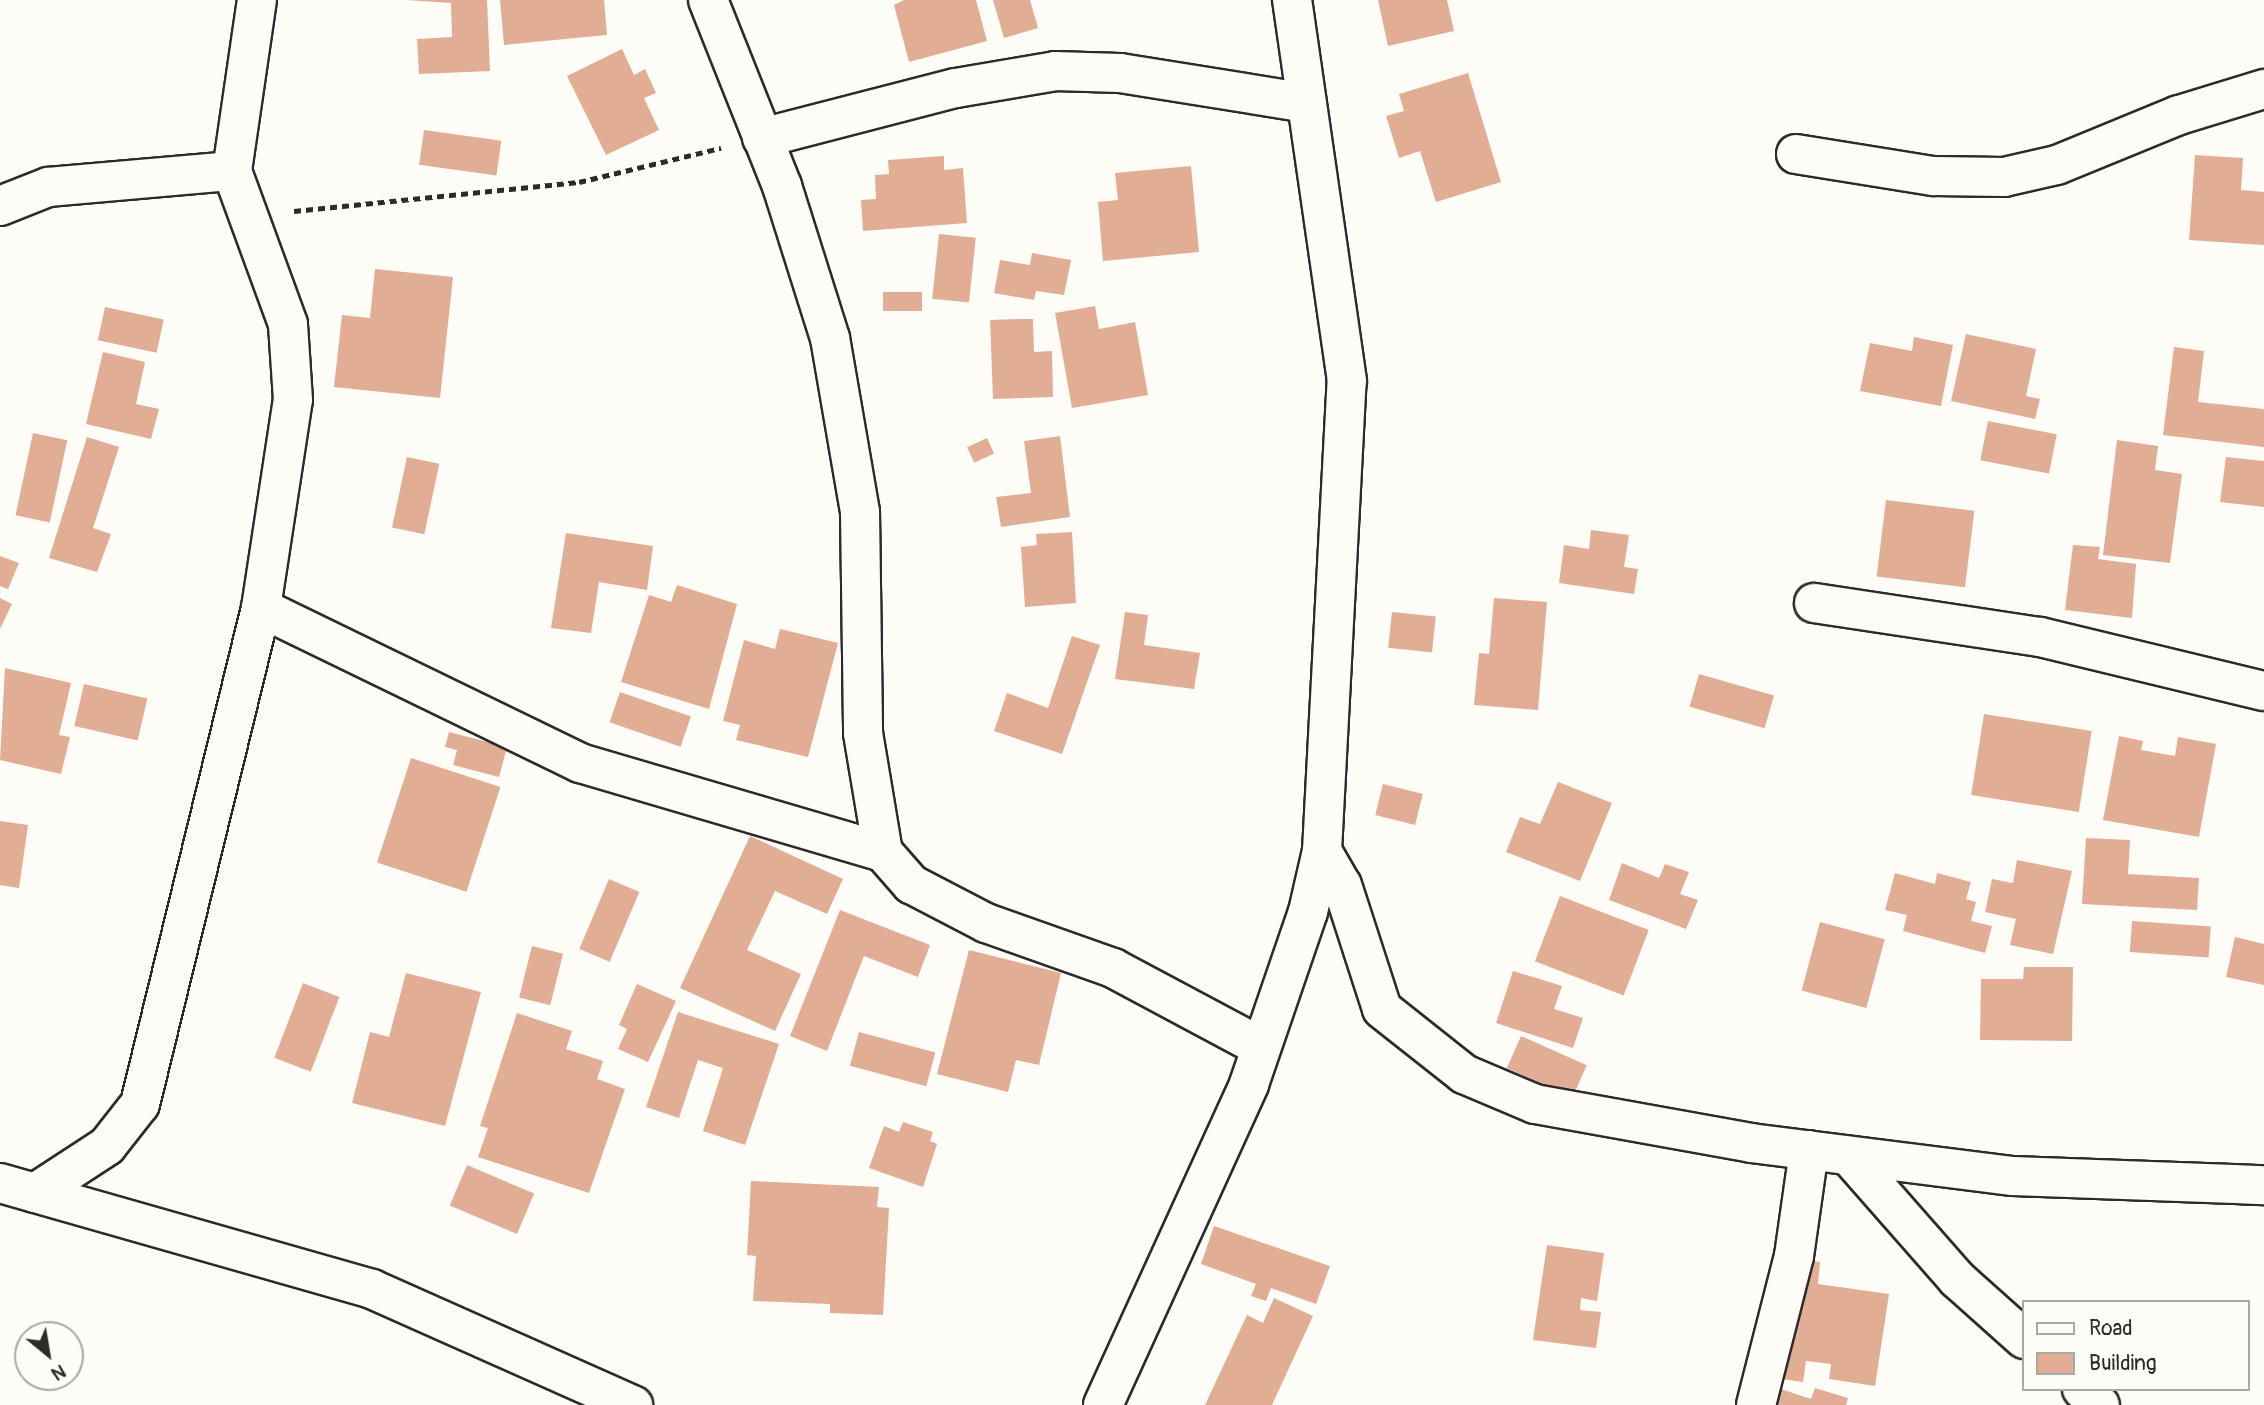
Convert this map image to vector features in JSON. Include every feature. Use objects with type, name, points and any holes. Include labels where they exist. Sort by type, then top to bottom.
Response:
[{"type":"street","points":[[17,1188],[107,1146],[140,1104],[261,608],[293,401],[288,324],[232,171],[257,0]]},
{"type":"street","points":[[708,0],[762,138],[830,338],[860,512],[863,733],[883,852],[911,884],[986,923],[1113,968],[1262,1047]]},
{"type":"street","points":[[1104,1405],[1262,1047],[1322,851],[1347,381],[1292,0]]},
{"type":"street","points":[[762,138],[956,88],[1055,71],[1120,72],[1307,103]]},
{"type":"street","points":[[1796,154],[1934,176],[2004,177],[2057,165],[2179,115],[2264,89]]},
{"type":"street","points":[[0,206],[48,187],[232,171]]},
{"type":"street","points":[[1814,603],[2040,637],[2264,691]]},
{"type":"street","points":[[261,608],[580,763],[883,852]]},
{"type":"street","points":[[1322,851],[1342,885],[1376,1001],[1464,1074],[1535,1104],[1849,1156],[2013,1176],[2264,1185]]},
{"type":"street","points":[[1756,1405],[1794,1256],[1810,1150]]},
{"type":"street","points":[[1849,1156],[1957,1279],[2022,1337]]},
{"type":"street","points":[[17,1188],[372,1289],[633,1405]]},
{"type":"street","points":[[2084,1391],[2100,1405]]},
{"type":"path","points":[[251,217],[579,182],[762,138]]},
{"type":"building","points":[[407,0],[487,0],[490,71],[419,74],[417,39],[452,37],[451,3]]},
{"type":"building","points":[[500,0],[604,0],[607,35],[504,45]]},
{"type":"building","points":[[904,0],[976,0],[987,41],[909,62],[894,5]]},
{"type":"building","points":[[993,0],[1030,0],[1038,28],[1004,38]]},
{"type":"building","points":[[1378,0],[1447,0],[1454,31],[1388,46]]},
{"type":"building","points":[[622,49],[634,75],[645,69],[656,93],[644,98],[659,130],[606,155],[567,76]]},
{"type":"building","points":[[1468,73],[1501,182],[1436,202],[1420,151],[1399,158],[1386,116],[1404,111],[1399,94]]},
{"type":"building","points":[[424,130],[501,141],[496,176],[419,165]]},
{"type":"building","points":[[2195,155],[2243,158],[2241,190],[2264,192],[2264,245],[2189,240]]},
{"type":"building","points":[[944,156],[944,170],[963,168],[967,223],[863,231],[861,200],[876,199],[875,175],[889,174],[888,160]]},
{"type":"building","points":[[1191,166],[1199,252],[1103,261],[1098,202],[1118,200],[1115,173]]},
{"type":"building","points":[[939,234],[976,238],[969,303],[932,299]]},
{"type":"building","points":[[1032,253],[1071,260],[1064,295],[1036,291],[1034,300],[994,293],[1000,260],[1030,265]]},
{"type":"building","points":[[375,269],[453,277],[440,398],[334,387],[342,315],[370,318]]},
{"type":"building","points":[[883,292],[922,292],[922,311],[883,311]]},
{"type":"building","points":[[1095,306],[1099,329],[1135,322],[1148,395],[1072,408],[1055,313]]},
{"type":"building","points":[[105,307],[164,319],[157,353],[98,340]]},
{"type":"building","points":[[1033,319],[1034,352],[1052,351],[1053,397],[993,399],[990,320]]},
{"type":"building","points":[[1966,334],[2036,349],[2026,396],[2040,399],[2035,419],[1951,401]]},
{"type":"building","points":[[1914,337],[1953,345],[1941,406],[1860,391],[1870,343],[1912,351]]},
{"type":"building","points":[[2174,347],[2204,351],[2198,402],[2264,409],[2264,447],[2163,435]]},
{"type":"building","points":[[103,352],[145,362],[136,404],[159,409],[151,439],[86,424]]},
{"type":"building","points":[[1988,421],[2057,434],[2049,474],[1980,460]]},
{"type":"building","points":[[33,433],[67,440],[50,522],[16,515]]},
{"type":"building","points":[[1060,436],[1070,517],[1001,527],[996,497],[1031,493],[1024,441]]},
{"type":"building","points":[[87,437],[119,447],[93,528],[111,534],[97,572],[49,558]]},
{"type":"building","points":[[987,438],[994,453],[974,463],[967,447]]},
{"type":"building","points":[[2117,440],[2158,446],[2155,470],[2182,474],[2170,563],[2103,555]]},
{"type":"building","points":[[407,457],[439,464],[424,534],[392,527]]},
{"type":"building","points":[[2226,457],[2264,461],[2264,507],[2220,502]]},
{"type":"building","points":[[1886,500],[1974,511],[1965,587],[1877,576]]},
{"type":"building","points":[[1591,530],[1629,535],[1624,567],[1638,569],[1634,594],[1559,583],[1564,545],[1589,549]]},
{"type":"building","points":[[1072,532],[1076,603],[1025,607],[1021,547],[1037,545],[1036,534]]},
{"type":"building","points":[[566,533],[653,546],[647,590],[599,582],[591,633],[551,628]]},
{"type":"building","points":[[2073,545],[2100,547],[2098,559],[2136,564],[2132,618],[2065,610]]},
{"type":"building","points":[[0,556],[19,563],[8,589],[0,586]]},
{"type":"building","points":[[677,585],[737,604],[709,709],[621,682],[649,595],[671,602]]},
{"type":"building","points":[[0,598],[12,604],[0,629]]},
{"type":"building","points":[[1494,598],[1547,602],[1538,710],[1474,705],[1479,653],[1489,654]]},
{"type":"building","points":[[1125,612],[1148,615],[1144,645],[1200,653],[1194,689],[1115,679]]},
{"type":"building","points":[[1392,612],[1436,617],[1432,652],[1388,648]]},
{"type":"building","points":[[780,629],[838,643],[808,757],[736,740],[740,725],[723,721],[744,640],[775,649]]},
{"type":"building","points":[[1072,636],[1100,645],[1062,754],[994,731],[1007,693],[1048,708]]},
{"type":"building","points":[[5,668],[71,683],[59,735],[70,737],[61,774],[0,760]]},
{"type":"building","points":[[1699,674],[1774,695],[1765,728],[1690,707]]},
{"type":"building","points":[[84,684],[147,699],[138,741],[74,726]]},
{"type":"building","points":[[620,692],[691,716],[680,747],[610,722]]},
{"type":"building","points":[[1984,714],[2092,731],[2079,812],[1971,795]]},
{"type":"building","points":[[449,732],[507,747],[499,777],[453,765],[457,750],[445,747]]},
{"type":"building","points":[[2119,736],[2143,741],[2141,750],[2175,756],[2178,737],[2216,744],[2199,837],[2103,820]]},
{"type":"building","points":[[411,758],[500,787],[466,892],[377,863]]},
{"type":"building","points":[[1558,782],[1612,803],[1580,881],[1506,852],[1520,817],[1540,824]]},
{"type":"building","points":[[1383,784],[1423,794],[1415,825],[1375,815]]},
{"type":"building","points":[[0,821],[28,825],[19,888],[0,885]]},
{"type":"building","points":[[750,836],[843,879],[827,914],[775,891],[747,950],[801,974],[775,1031],[680,988]]},
{"type":"building","points":[[2086,838],[2130,840],[2128,874],[2199,878],[2197,910],[2082,904]]},
{"type":"building","points":[[2017,860],[2072,871],[2053,954],[2010,945],[2016,919],[1985,912],[1992,879],[2013,883]]},
{"type":"building","points":[[1622,863],[1659,878],[1665,864],[1689,872],[1680,894],[1698,900],[1686,929],[1609,900]]},
{"type":"building","points":[[1895,873],[1935,884],[1937,873],[1971,882],[1966,899],[1976,902],[1971,921],[1992,926],[1985,953],[1903,931],[1907,915],[1885,910]]},
{"type":"building","points":[[609,879],[639,892],[610,962],[579,949]]},
{"type":"building","points":[[1560,896],[1649,930],[1624,995],[1535,961]]},
{"type":"building","points":[[840,910],[930,945],[918,977],[864,956],[827,1051],[790,1036]]},
{"type":"building","points":[[2132,921],[2211,927],[2209,957],[2130,952]]},
{"type":"building","points":[[1820,922],[1885,939],[1866,1008],[1802,991]]},
{"type":"building","points":[[2235,937],[2264,944],[2264,985],[2226,977]]},
{"type":"building","points":[[532,946],[563,954],[550,1005],[519,997]]},
{"type":"building","points":[[969,950],[1061,973],[1039,1065],[1016,1060],[1008,1092],[937,1074]]},
{"type":"building","points":[[2024,967],[2073,967],[2072,1041],[1980,1040],[1981,979],[2023,979]]},
{"type":"building","points":[[1513,971],[1562,986],[1554,1009],[1583,1018],[1573,1048],[1496,1023]]},
{"type":"building","points":[[406,973],[481,992],[445,1126],[352,1103],[370,1032],[389,1037]]},
{"type":"building","points":[[303,983],[339,997],[311,1072],[274,1058]]},
{"type":"building","points":[[637,984],[676,1001],[648,1062],[618,1049],[627,1029],[619,1025]]},
{"type":"building","points":[[678,1012],[779,1044],[745,1145],[703,1131],[723,1068],[698,1060],[679,1118],[646,1107]]},
{"type":"building","points":[[517,1013],[572,1031],[566,1049],[603,1061],[597,1079],[625,1089],[589,1193],[478,1157],[488,1128],[480,1126]]},
{"type":"building","points":[[859,1032],[935,1052],[926,1086],[850,1066]]},
{"type":"building","points":[[1521,1036],[1587,1065],[1573,1097],[1507,1068]]},
{"type":"building","points":[[903,1122],[933,1132],[930,1141],[937,1144],[923,1187],[869,1168],[884,1126],[899,1132]]},
{"type":"building","points":[[467,1165],[534,1194],[517,1234],[450,1206]]},
{"type":"building","points":[[751,1181],[879,1187],[877,1207],[889,1208],[883,1315],[830,1313],[830,1304],[753,1301],[756,1256],[747,1255]]},
{"type":"building","points":[[1214,1226],[1330,1266],[1316,1304],[1271,1288],[1266,1301],[1251,1296],[1256,1284],[1201,1264]]},
{"type":"building","points":[[1547,1245],[1604,1253],[1597,1301],[1581,1298],[1580,1310],[1601,1312],[1596,1348],[1533,1340]]},
{"type":"building","points":[[1786,1257],[1820,1262],[1818,1284],[1889,1294],[1875,1386],[1829,1379],[1831,1364],[1806,1361],[1803,1382],[1768,1377]]},
{"type":"building","points":[[1274,1298],[1313,1316],[1272,1405],[1205,1405],[1247,1315],[1263,1323]]},
{"type":"building","points":[[1815,1388],[1848,1398],[1846,1405],[1776,1405],[1781,1389],[1811,1399]]}]
